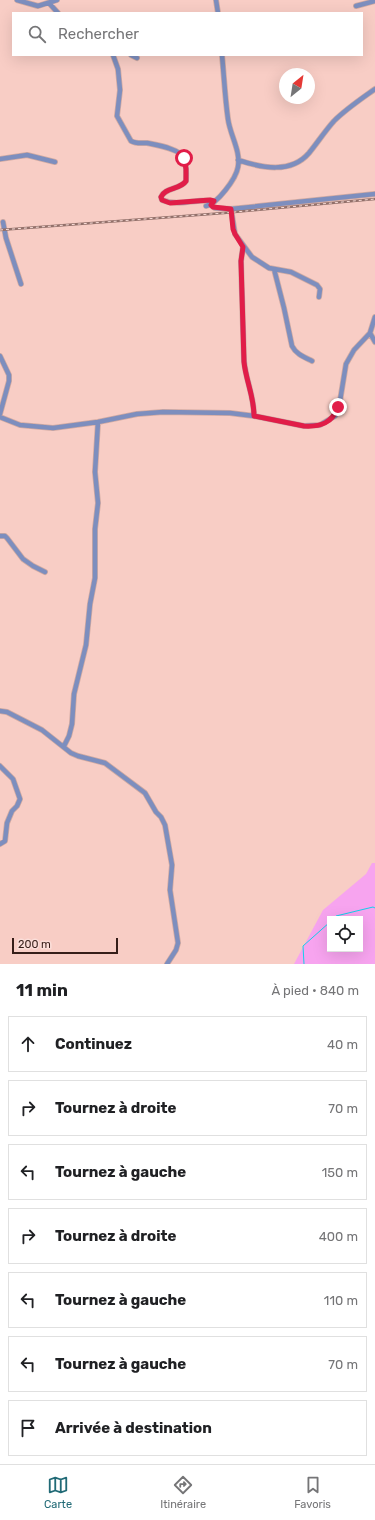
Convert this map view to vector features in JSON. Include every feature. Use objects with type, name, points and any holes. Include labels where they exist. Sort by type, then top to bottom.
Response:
[{"type":"street","points":[[17,0],[38,6],[57,0]]},
{"type":"street","points":[[216,0],[218,12]]},
{"type":"street","points":[[356,6],[375,1]]},
{"type":"street","points":[[49,2],[57,12]]},
{"type":"street","points":[[113,56],[118,69],[120,90],[117,116],[131,141],[134,143],[146,143],[161,146],[179,152],[184,158],[186,181],[181,186],[164,192],[161,197],[162,200],[170,203],[204,200],[215,208],[231,209],[375,194]]},
{"type":"street","points":[[133,56],[137,58]]},
{"type":"street","points":[[210,204],[226,190],[238,169],[238,160],[228,119],[222,56]]},
{"type":"street","points":[[238,160],[263,167],[294,165],[309,153],[321,136],[338,118],[375,89]]},
{"type":"street","points":[[0,159],[27,155],[55,162]]},
{"type":"street","points":[[231,209],[235,234],[243,247],[252,257],[261,264],[274,269],[292,272],[317,285],[320,289],[318,297]]},
{"type":"street","points":[[3,222],[6,238],[21,284]]},
{"type":"street","points":[[243,247],[241,261],[244,362],[254,402],[254,416]]},
{"type":"street","points":[[274,269],[292,346],[299,354],[312,361]]},
{"type":"street","points":[[0,356],[9,375],[9,381],[0,415],[20,425],[53,428],[98,422],[137,414],[162,412],[230,413],[304,426],[320,425],[335,416],[344,371],[349,357],[370,333],[375,317]]},
{"type":"street","points":[[370,333],[375,342]]},
{"type":"street","points":[[64,746],[69,736],[72,724],[74,694],[86,645],[90,604],[95,578],[95,529],[98,503],[95,465],[98,422]]},
{"type":"street","points":[[0,536],[7,538],[23,559],[45,572]]},
{"type":"street","points":[[0,710],[7,712],[42,730],[71,753],[105,763],[145,793],[156,812],[161,817],[165,825],[172,866],[170,890],[178,943],[176,950],[167,964]]},
{"type":"street","points":[[0,766],[13,779],[20,799],[7,823],[5,841],[0,844]]},
{"type":"shaded area","points":[[372,863],[375,863],[375,964],[294,964],[323,910],[366,874]]},
{"type":"waterway","points":[[336,916],[373,907],[375,908]]},
{"type":"waterway","points":[[304,964],[303,946],[327,925]]},
{"type":"railway","points":[[0,230],[224,213],[375,199]]},
{"type":"route","points":[[184,158],[186,169],[186,181],[184,185],[164,192],[161,197],[162,200],[170,203],[210,200],[214,201],[211,205],[215,208],[231,209],[233,216],[233,229],[243,247],[241,261],[244,362],[254,402],[254,416],[275,421],[312,426],[320,425],[335,416],[338,407]]}]
